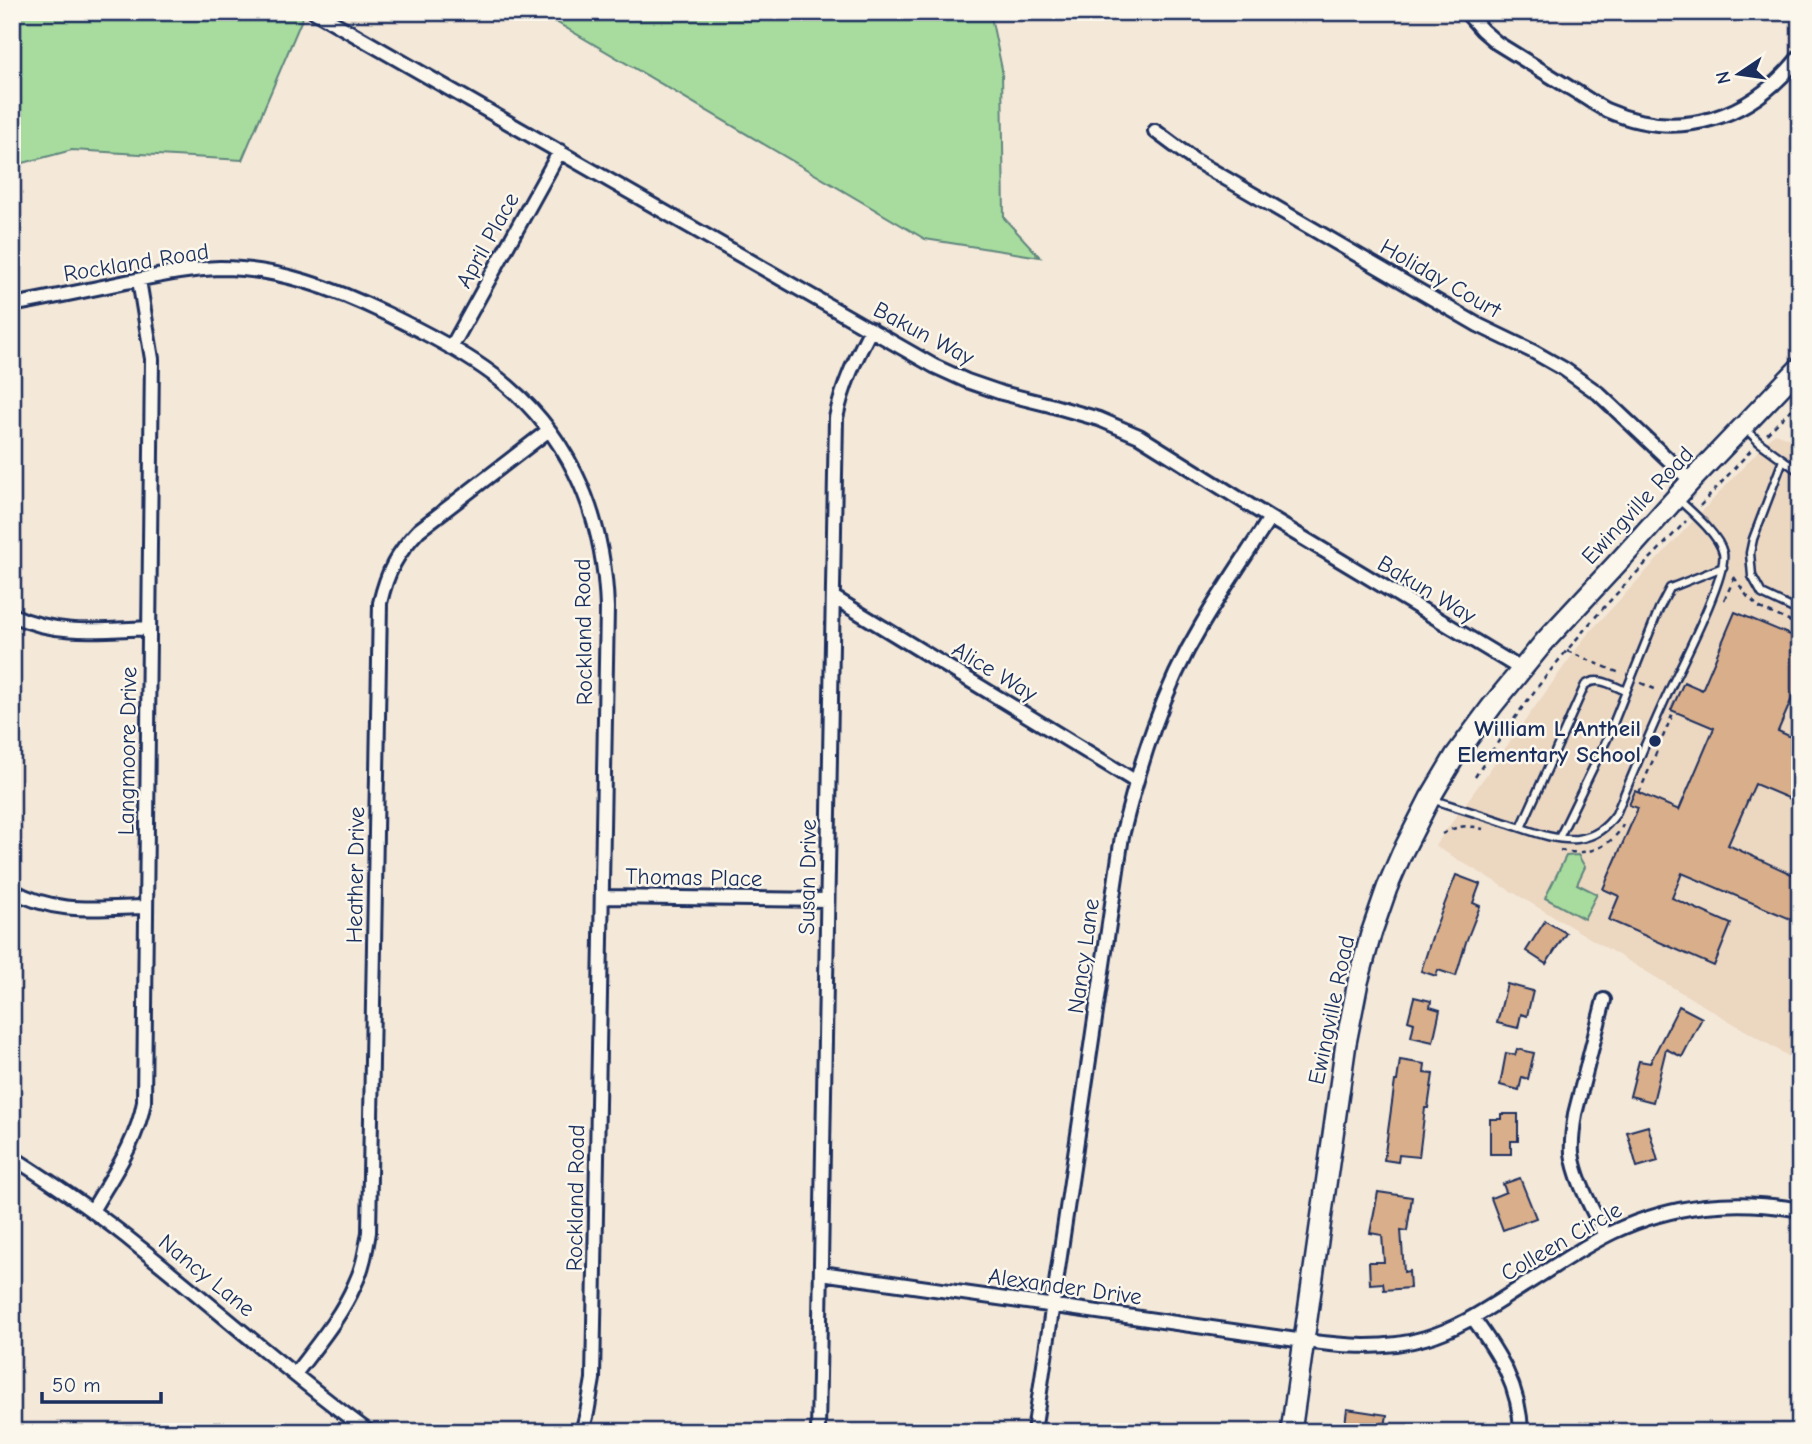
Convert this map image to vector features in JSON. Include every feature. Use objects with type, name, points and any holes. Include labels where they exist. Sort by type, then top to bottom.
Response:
[{"type":"main road","name":"Ewingville Road","points":[[1291,1432],[1346,1043],[1371,934],[1402,853],[1455,756],[1521,669],[1676,497],[1800,367]]},
{"type":"street","name":"Bakun Way","points":[[315,12],[934,366],[1002,393],[1099,419],[1139,436],[1521,669]]},
{"type":"street","points":[[1466,12],[1497,43],[1604,109],[1653,123],[1677,124],[1725,115],[1769,90],[1800,56]]},
{"type":"street","name":"Holiday Court","points":[[1155,131],[1194,160],[1478,325],[1564,369],[1598,393],[1691,481]]},
{"type":"street","name":"April Place","points":[[451,348],[559,152]]},
{"type":"street","name":"Rockland Road","points":[[12,305],[187,271],[221,268],[289,276],[368,305],[415,327],[485,368],[530,407],[569,459],[582,486],[601,543],[607,608],[593,1378],[582,1432]]},
{"type":"street","name":"Langmoore Drive","points":[[92,1211],[134,1138],[144,1102],[152,359],[139,280]]},
{"type":"street","name":"Susan Drive","points":[[818,1432],[836,418],[849,372],[870,329]]},
{"type":"street","name":"Heather Drive","points":[[295,1374],[344,1306],[356,1284],[365,1257],[369,1232],[380,603],[386,579],[394,561],[419,530],[549,430]]},
{"type":"street","name":"Nancy Lane","points":[[1034,1432],[1122,836],[1135,781],[1172,683],[1194,639],[1270,518]]},
{"type":"street","name":"Alice Way","points":[[833,597],[1135,781]]},
{"type":"street","points":[[12,615],[49,628],[74,631],[149,628]]},
{"type":"street","points":[[12,890],[31,900],[69,909],[146,907]]},
{"type":"street","name":"Thomas Place","points":[[603,897],[827,900]]},
{"type":"street","points":[[1604,1000],[1575,1114],[1572,1152],[1577,1174],[1605,1236]]},
{"type":"street","name":"Nancy Lane","points":[[12,1157],[92,1211],[139,1247],[325,1400],[369,1432]]},
{"type":"street","name":"Colleen Circle","points":[[1304,1340],[1364,1347],[1424,1339],[1473,1318],[1605,1236],[1643,1219],[1677,1210],[1712,1204],[1742,1203],[1800,1210]]},
{"type":"street","name":"Alexander Drive","points":[[821,1273],[1304,1340]]},
{"type":"street","points":[[1473,1318],[1507,1370],[1516,1395],[1521,1432]]},
{"type":"lane","points":[[1744,427],[1759,442],[1800,472]]},
{"type":"lane","points":[[1783,460],[1753,539],[1750,554],[1752,576],[1762,594],[1800,612]]},
{"type":"lane","points":[[1430,799],[1559,838],[1578,839],[1600,832],[1609,824],[1616,814],[1723,567],[1724,554],[1719,544],[1676,497]]},
{"type":"lane","points":[[1559,838],[1607,739],[1670,587],[1723,567]]},
{"type":"lane","points":[[1521,828],[1586,685],[1597,679],[1626,691]]},
{"type":"path","points":[[1475,777],[1532,694],[1581,634],[1800,400]]},
{"type":"path","points":[[1639,793],[1674,711]]},
{"type":"shaded area","name":"William L Antheil Elementary School","points":[[1775,433],[1800,443],[1800,1063],[1435,846],[1586,636]]},
{"type":"green space","points":[[12,12],[305,12],[242,160],[72,150],[12,166]]},
{"type":"green space","points":[[539,12],[990,12],[1002,69],[1004,218],[1040,257],[925,239]]},
{"type":"green space","points":[[1578,855],[1585,867],[1577,884],[1597,894],[1584,919],[1545,898],[1566,856]]},
{"type":"building","points":[[1735,612],[1800,639],[1800,680],[1778,731],[1800,741],[1800,803],[1755,784],[1728,845],[1800,878],[1800,923],[1682,873],[1672,898],[1731,924],[1714,966],[1609,920],[1619,896],[1603,889],[1638,808],[1629,805],[1635,791],[1679,810],[1714,728],[1671,710],[1684,682],[1702,690]]},
{"type":"building","points":[[1456,875],[1480,884],[1473,903],[1480,906],[1456,976],[1438,970],[1436,976],[1421,971]]},
{"type":"building","points":[[1545,921],[1566,933],[1546,964],[1526,951]]},
{"type":"building","points":[[1507,984],[1533,991],[1527,1016],[1521,1014],[1518,1028],[1497,1023]]},
{"type":"building","points":[[1414,997],[1431,1001],[1430,1007],[1440,1010],[1433,1042],[1411,1037],[1414,1023],[1408,1021]]},
{"type":"building","points":[[1679,1006],[1702,1018],[1682,1057],[1666,1049],[1653,1102],[1630,1096],[1639,1061],[1650,1063]]},
{"type":"building","points":[[1517,1049],[1534,1053],[1528,1079],[1522,1077],[1519,1090],[1500,1085],[1506,1053],[1515,1055]]},
{"type":"building","points":[[1400,1060],[1425,1064],[1424,1073],[1433,1074],[1428,1108],[1425,1108],[1419,1157],[1399,1155],[1398,1162],[1384,1160]]},
{"type":"building","points":[[1501,1114],[1518,1114],[1518,1141],[1511,1141],[1511,1154],[1490,1154],[1490,1119],[1501,1119]]},
{"type":"building","points":[[1648,1126],[1658,1161],[1637,1167],[1627,1132]]},
{"type":"building","points":[[1520,1178],[1536,1218],[1503,1230],[1491,1198],[1506,1192],[1503,1184]]},
{"type":"building","points":[[1378,1192],[1412,1197],[1407,1231],[1401,1230],[1404,1272],[1409,1271],[1410,1288],[1384,1290],[1383,1283],[1370,1284],[1369,1262],[1384,1262],[1382,1235],[1370,1233]]},
{"type":"building","points":[[1347,1409],[1387,1415],[1384,1432],[1344,1432]]},
{"type":"place","name":"William L Antheil Elementary School","points":[[1655,741]]}]
